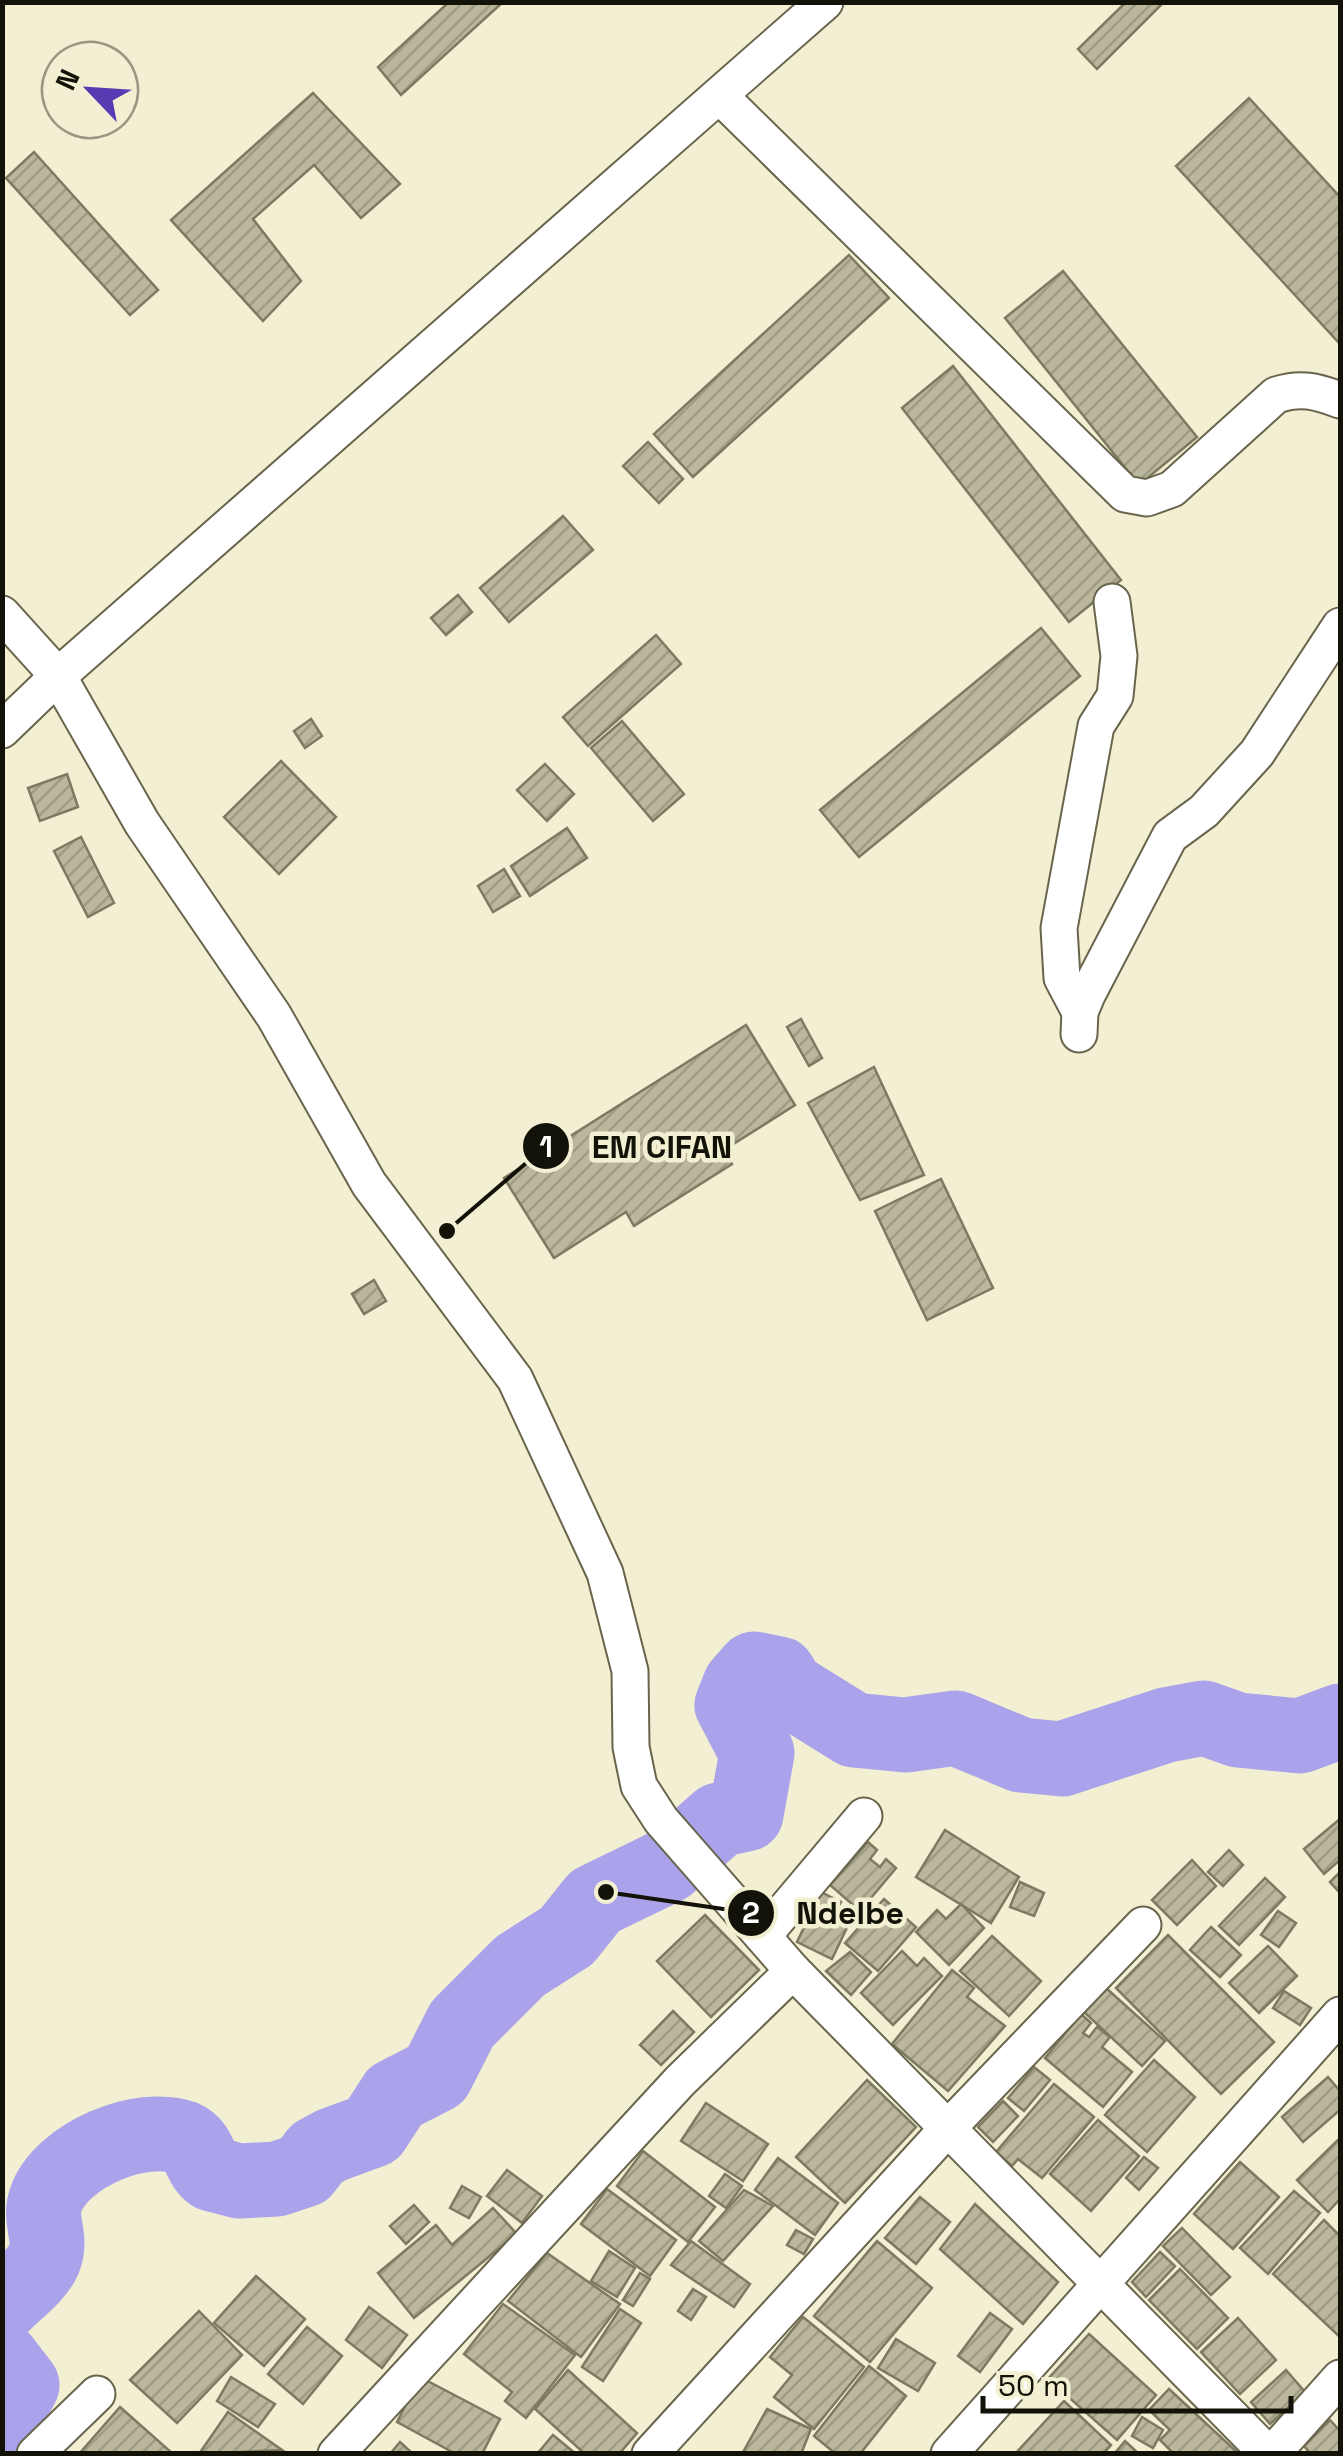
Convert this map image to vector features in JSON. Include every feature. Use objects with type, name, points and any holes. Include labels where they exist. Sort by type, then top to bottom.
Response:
[{"type":"street","points":[[2,730],[58,676],[826,2]]},
{"type":"street","points":[[721,98],[1125,494],[1146,498],[1172,489],[1276,395],[1295,389],[1314,390],[1340,400]]},
{"type":"street","points":[[1112,602],[1112,627],[1119,656],[1115,696],[1096,726],[1059,928],[1062,978],[1080,1023],[1170,836],[1204,812],[1257,753],[1340,626]]},
{"type":"street","points":[[2,614],[58,676],[142,823],[274,1016],[369,1184],[515,1379],[605,1573],[630,1671],[631,1746],[639,1786],[661,1820],[793,1970],[1098,2284],[1270,2454],[1340,2378]]},
{"type":"street","points":[[763,1936],[864,1816]]},
{"type":"street","points":[[650,2454],[947,2129],[1143,1925]]},
{"type":"street","points":[[336,2454],[680,2081],[793,1970]]},
{"type":"street","points":[[950,2454],[1340,2015]]},
{"type":"street","points":[[35,2454],[97,2394]]},
{"type":"building","points":[[449,2],[503,2],[401,95],[378,67]]},
{"type":"building","points":[[1126,2],[1164,2],[1097,69],[1078,49]]},
{"type":"building","points":[[313,93],[400,184],[361,218],[314,165],[253,219],[301,281],[263,321],[171,220]]},
{"type":"building","points":[[1249,98],[1340,197],[1340,344],[1176,166]]},
{"type":"building","points":[[34,152],[158,290],[130,315],[6,178]]},
{"type":"building","points":[[849,255],[889,298],[693,477],[654,434]]},
{"type":"building","points":[[1063,271],[1197,437],[1139,485],[1005,318]]},
{"type":"building","points":[[953,366],[1121,580],[1069,622],[902,408]]},
{"type":"building","points":[[648,442],[683,479],[659,503],[623,466]]},
{"type":"building","points":[[563,516],[593,550],[509,622],[480,588]]},
{"type":"building","points":[[458,595],[472,612],[446,635],[431,618]]},
{"type":"building","points":[[1041,628],[1080,676],[859,857],[820,810]]},
{"type":"building","points":[[656,635],[681,664],[588,746],[563,717]]},
{"type":"building","points":[[311,719],[322,736],[305,748],[294,731]]},
{"type":"building","points":[[622,721],[684,794],[653,821],[591,748]]},
{"type":"building","points":[[281,761],[336,817],[279,874],[224,817]]},
{"type":"building","points":[[545,764],[574,794],[547,821],[517,790]]},
{"type":"building","points":[[67,774],[78,807],[40,821],[28,788]]},
{"type":"building","points":[[567,828],[587,858],[530,896],[511,866]]},
{"type":"building","points":[[81,837],[114,903],[88,917],[54,851]]},
{"type":"building","points":[[504,869],[520,896],[493,912],[478,886]]},
{"type":"building","points":[[801,1019],[822,1058],[809,1066],[787,1027]]},
{"type":"building","points":[[746,1025],[795,1105],[724,1150],[732,1164],[634,1226],[626,1212],[554,1258],[504,1178]]},
{"type":"building","points":[[874,1067],[924,1175],[860,1200],[808,1103]]},
{"type":"building","points":[[941,1179],[993,1288],[927,1320],[875,1211]]},
{"type":"building","points":[[374,1280],[386,1301],[364,1314],[352,1294]]},
{"type":"building","points":[[1340,1819],[1340,1860],[1324,1874],[1304,1849]]},
{"type":"building","points":[[945,1830],[1019,1877],[991,1923],[916,1877]]},
{"type":"building","points":[[868,1842],[877,1850],[870,1859],[880,1867],[886,1859],[896,1868],[860,1911],[830,1885]]},
{"type":"building","points":[[1229,1850],[1243,1865],[1223,1886],[1208,1872]]},
{"type":"building","points":[[1192,1860],[1216,1886],[1177,1925],[1152,1900]]},
{"type":"building","points":[[1340,1872],[1340,1893],[1330,1882]]},
{"type":"building","points":[[1265,1878],[1285,1897],[1239,1945],[1219,1926]]},
{"type":"building","points":[[1020,1882],[1044,1893],[1034,1916],[1010,1907]]},
{"type":"building","points":[[821,1892],[841,1902],[837,1910],[852,1917],[832,1959],[797,1942]]},
{"type":"building","points":[[884,1899],[916,1927],[878,1971],[845,1943]]},
{"type":"building","points":[[961,1904],[984,1928],[949,1965],[916,1932],[937,1910],[946,1919]]},
{"type":"building","points":[[1278,1911],[1296,1923],[1279,1947],[1261,1935]]},
{"type":"building","points":[[705,1915],[759,1970],[711,2017],[657,1961]]},
{"type":"building","points":[[1211,1927],[1241,1955],[1220,1977],[1190,1950]]},
{"type":"building","points":[[1168,1935],[1274,2042],[1221,2094],[1116,1988]]},
{"type":"building","points":[[992,1936],[1041,1981],[1009,2016],[960,1971]]},
{"type":"building","points":[[1268,1946],[1297,1976],[1259,2013],[1229,1983]]},
{"type":"building","points":[[902,1951],[917,1966],[924,1958],[942,1976],[893,2025],[861,1993]]},
{"type":"building","points":[[850,1952],[871,1972],[851,1995],[826,1971]]},
{"type":"building","points":[[952,1970],[974,1988],[967,1997],[1005,2026],[948,2091],[892,2044]]},
{"type":"building","points":[[1106,1988],[1165,2041],[1142,2066],[1084,2012]]},
{"type":"building","points":[[1284,1991],[1311,2008],[1300,2025],[1273,2008]]},
{"type":"building","points":[[673,2011],[694,2032],[661,2065],[640,2045]]},
{"type":"building","points":[[1081,2014],[1091,2023],[1083,2033],[1089,2037],[1097,2027],[1110,2037],[1102,2047],[1132,2072],[1103,2107],[1045,2058]]},
{"type":"building","points":[[1154,2060],[1195,2097],[1147,2152],[1105,2115]]},
{"type":"building","points":[[1034,2067],[1050,2080],[1024,2111],[1008,2098]]},
{"type":"building","points":[[1328,2077],[1340,2091],[1340,2110],[1303,2142],[1282,2117]]},
{"type":"building","points":[[867,2080],[916,2127],[845,2203],[796,2157]]},
{"type":"building","points":[[1054,2084],[1094,2117],[1042,2178],[1018,2159],[1012,2166],[996,2152]]},
{"type":"building","points":[[1003,2101],[1018,2116],[993,2142],[978,2127]]},
{"type":"building","points":[[706,2103],[768,2144],[743,2181],[681,2141]]},
{"type":"building","points":[[1098,2120],[1139,2156],[1091,2211],[1050,2174]]},
{"type":"building","points":[[1340,2138],[1340,2199],[1328,2212],[1297,2180]]},
{"type":"building","points":[[643,2151],[715,2207],[688,2242],[617,2186]]},
{"type":"building","points":[[1144,2157],[1158,2168],[1139,2190],[1126,2178]]},
{"type":"building","points":[[778,2158],[838,2203],[815,2235],[755,2190]]},
{"type":"building","points":[[1240,2162],[1279,2197],[1233,2249],[1194,2214]]},
{"type":"building","points":[[507,2170],[542,2196],[522,2223],[487,2196]]},
{"type":"building","points":[[725,2174],[742,2186],[726,2208],[709,2196]]},
{"type":"building","points":[[462,2186],[481,2197],[469,2218],[450,2208]]},
{"type":"building","points":[[607,2189],[676,2240],[650,2276],[581,2224]]},
{"type":"building","points":[[744,2190],[773,2206],[723,2261],[699,2241]]},
{"type":"building","points":[[1294,2191],[1320,2213],[1268,2274],[1240,2248]]},
{"type":"building","points":[[920,2197],[950,2222],[916,2264],[885,2238]]},
{"type":"building","points":[[975,2204],[1058,2282],[1023,2324],[940,2249]]},
{"type":"building","points":[[414,2205],[429,2222],[406,2244],[390,2226]]},
{"type":"building","points":[[493,2208],[517,2234],[414,2318],[378,2273],[436,2225],[452,2245]]},
{"type":"building","points":[[1324,2220],[1340,2236],[1340,2337],[1273,2274]]},
{"type":"building","points":[[1182,2228],[1230,2277],[1211,2295],[1163,2246]]},
{"type":"building","points":[[796,2230],[813,2239],[804,2254],[787,2245]]},
{"type":"building","points":[[691,2241],[750,2284],[734,2307],[671,2265]]},
{"type":"building","points":[[877,2241],[932,2288],[870,2362],[814,2316]]},
{"type":"building","points":[[609,2251],[635,2268],[617,2297],[591,2281]]},
{"type":"building","points":[[1160,2252],[1175,2266],[1146,2297],[1132,2282]]},
{"type":"building","points":[[547,2253],[620,2304],[581,2357],[508,2301]]},
{"type":"building","points":[[1180,2269],[1228,2318],[1197,2349],[1149,2300]]},
{"type":"building","points":[[640,2273],[650,2279],[633,2306],[623,2300]]},
{"type":"building","points":[[256,2276],[305,2319],[264,2366],[214,2323]]},
{"type":"building","points":[[693,2289],[706,2297],[691,2320],[678,2311]]},
{"type":"building","points":[[503,2304],[575,2355],[526,2418],[505,2401],[512,2392],[464,2354]]},
{"type":"building","points":[[369,2307],[407,2335],[382,2368],[346,2340]]},
{"type":"building","points":[[620,2309],[641,2323],[603,2381],[582,2367]]},
{"type":"building","points":[[199,2311],[242,2355],[177,2423],[130,2380]]},
{"type":"building","points":[[990,2313],[1012,2329],[980,2372],[958,2356]]},
{"type":"building","points":[[803,2317],[864,2367],[814,2429],[774,2397],[792,2375],[770,2357]]},
{"type":"building","points":[[1238,2318],[1276,2360],[1240,2394],[1201,2352]]},
{"type":"building","points":[[307,2327],[342,2356],[303,2404],[268,2374]]},
{"type":"building","points":[[1089,2334],[1156,2395],[1117,2440],[1048,2379]]},
{"type":"building","points":[[896,2339],[935,2363],[918,2391],[878,2368]]},
{"type":"building","points":[[869,2366],[906,2396],[860,2454],[836,2454],[814,2436]]},
{"type":"building","points":[[568,2370],[637,2433],[619,2454],[585,2454],[535,2409]]},
{"type":"building","points":[[1286,2370],[1305,2392],[1270,2424],[1251,2402]]},
{"type":"building","points":[[231,2377],[275,2404],[258,2427],[217,2401]]},
{"type":"building","points":[[420,2377],[500,2419],[482,2454],[456,2454],[397,2422]]},
{"type":"building","points":[[1169,2389],[1238,2453],[1174,2454],[1160,2440],[1170,2430],[1149,2410]]},
{"type":"building","points":[[1064,2401],[1111,2445],[1103,2454],[1015,2454]]},
{"type":"building","points":[[120,2407],[172,2453],[79,2454]]},
{"type":"building","points":[[767,2409],[811,2429],[801,2454],[742,2454]]},
{"type":"building","points":[[228,2412],[282,2450],[199,2454]]},
{"type":"building","points":[[1142,2417],[1163,2430],[1153,2448],[1132,2436]]},
{"type":"building","points":[[1330,2420],[1340,2431],[1340,2454],[1311,2454],[1304,2446]]},
{"type":"building","points":[[553,2435],[576,2454],[537,2454]]},
{"type":"building","points":[[1125,2441],[1139,2454],[1114,2454]]},
{"type":"building","points":[[400,2442],[413,2454],[390,2454]]},
{"type":"waterway","points":[[2,2305],[44,2259],[44,2207],[55,2183],[85,2156],[105,2146],[166,2134],[189,2141],[212,2174],[239,2181],[277,2179],[304,2170],[317,2153],[332,2145],[373,2130],[395,2096],[436,2075],[462,2024],[520,1966],[567,1936],[595,1901],[667,1866],[719,1820],[746,1814],[757,1753],[732,1705],[740,1685],[754,1669],[779,1674],[788,1689],[854,1730],[905,1735],[956,1728],[1021,1755],[1062,1759],[1166,1725],[1204,1718],[1238,1730],[1300,1736],[1340,1721]]},
{"type":"waterway","points":[[2,2359],[22,2385],[2,2423]]},
{"type":"place","name":"EM CIFAN","points":[[447,1231]]},
{"type":"place","name":"Ndelbe","points":[[606,1892]]}]
